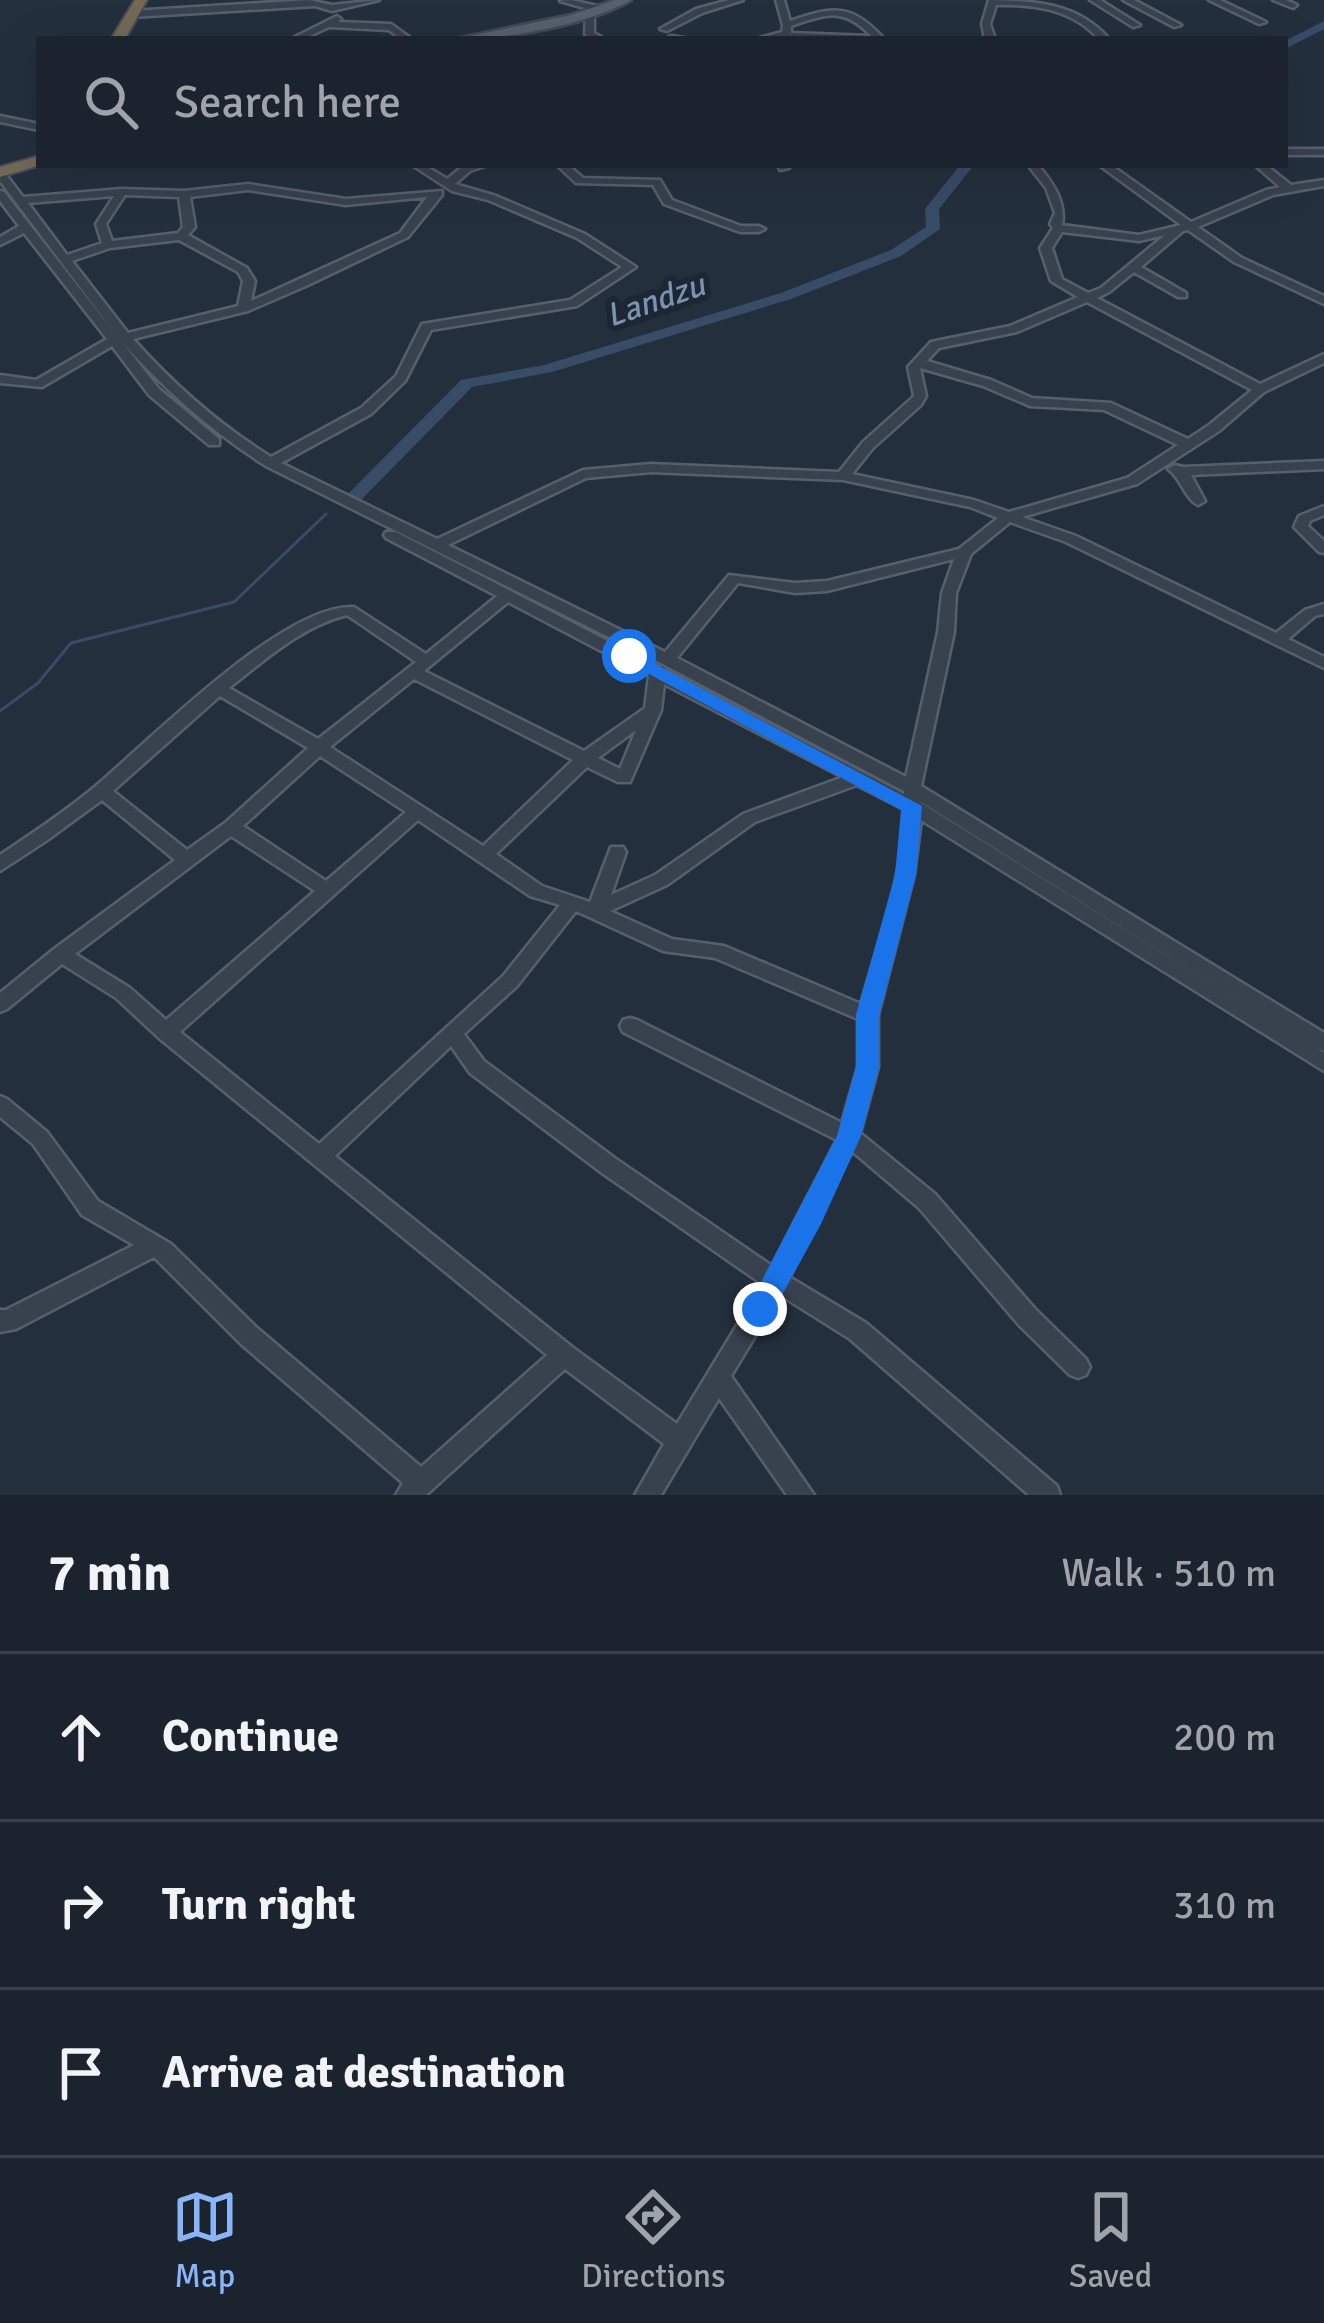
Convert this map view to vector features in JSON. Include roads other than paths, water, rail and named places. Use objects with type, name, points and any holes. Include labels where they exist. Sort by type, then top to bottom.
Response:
[{"type":"highway","points":[[120,36],[141,0]]},
{"type":"highway","points":[[0,173],[36,162]]},
{"type":"main road","points":[[477,36],[590,13],[626,0]]},
{"type":"street","points":[[305,0],[332,8],[375,0]]},
{"type":"street","points":[[667,34],[699,11],[739,0]]},
{"type":"street","points":[[780,0],[783,30]]},
{"type":"street","points":[[768,36],[846,11],[862,0]]},
{"type":"street","points":[[1094,0],[1136,25]]},
{"type":"street","points":[[1127,0],[1178,26]]},
{"type":"street","points":[[1213,0],[1262,22]]},
{"type":"street","points":[[1277,0],[1294,5]]},
{"type":"street","points":[[564,1],[590,13]]},
{"type":"street","points":[[564,1],[590,13]]},
{"type":"street","points":[[989,36],[986,24],[993,1],[1019,1],[1076,15],[1100,36]]},
{"type":"street","points":[[132,14],[318,3]]},
{"type":"street","points":[[308,36],[337,18],[332,8]]},
{"type":"street","points":[[846,11],[875,36]]},
{"type":"street","points":[[590,13],[594,36]]},
{"type":"street","points":[[329,24],[391,27],[403,36]]},
{"type":"street","points":[[783,30],[840,36]]},
{"type":"street","points":[[0,119],[36,127]]},
{"type":"street","points":[[1288,152],[1324,152]]},
{"type":"street","points":[[271,463],[366,411],[401,378],[426,327],[573,303],[630,267],[581,236],[453,186],[422,168]]},
{"type":"street","points":[[21,200],[248,187],[346,202],[390,194],[434,195],[453,186],[463,168]]},
{"type":"street","points":[[565,168],[580,181],[656,182],[668,202],[740,229],[759,230]]},
{"type":"street","points":[[1035,168],[1051,187],[1060,214],[1055,224],[1059,228],[1127,239],[1184,228],[1289,189],[1324,183]]},
{"type":"street","points":[[1108,168],[1184,228],[1266,276],[1324,300]]},
{"type":"street","points":[[1264,168],[1289,189]]},
{"type":"street","points":[[0,173],[67,259],[120,339],[212,428],[912,797],[1324,1043]]},
{"type":"street","points":[[108,245],[101,224],[122,192]]},
{"type":"street","points":[[0,194],[175,412],[225,449],[508,596],[662,665],[859,778],[912,797],[1324,1063]]},
{"type":"street","points":[[181,236],[189,227],[184,194]]},
{"type":"street","points":[[0,379],[38,384],[120,339],[244,308],[391,243],[404,235],[434,195]]},
{"type":"street","points":[[0,242],[26,227]]},
{"type":"street","points":[[1059,228],[1046,248],[1057,281],[1260,388]]},
{"type":"street","points":[[843,476],[868,445],[916,402],[917,362],[935,345],[1013,329],[1105,290],[1184,228]]},
{"type":"street","points":[[67,259],[108,245],[181,236],[242,270],[249,281],[244,308]]},
{"type":"street","points":[[1133,267],[1182,295]]},
{"type":"street","points":[[0,864],[102,791],[244,668],[337,610],[349,610],[364,619],[420,667],[624,778],[653,710],[662,665],[734,578],[795,588],[827,586],[964,552],[1009,516],[1132,481],[1189,446],[1260,388],[1324,358]]},
{"type":"street","points":[[917,362],[987,382],[1030,402],[1106,406],[1189,446]]},
{"type":"street","points":[[1163,464],[1182,471],[1322,469]]},
{"type":"street","points":[[436,545],[584,475],[651,468],[843,476],[974,504],[1071,539],[1324,663]]},
{"type":"street","points":[[1182,471],[1198,501]]},
{"type":"street","points":[[1324,510],[1304,519],[1301,527],[1324,549]]},
{"type":"street","points":[[647,1495],[776,1281],[849,1136],[868,1067],[868,1015],[905,875],[912,797],[946,632],[949,593],[964,552]]},
{"type":"street","points":[[0,1004],[231,827],[320,747],[508,596]]},
{"type":"street","points":[[1277,640],[1310,613],[1324,609]]},
{"type":"street","points":[[220,690],[320,747],[536,891],[597,909],[670,946],[717,951],[868,1015]]},
{"type":"street","points":[[484,855],[585,759],[653,710]]},
{"type":"street","points":[[597,909],[661,880],[749,818],[859,778]]},
{"type":"street","points":[[102,791],[187,860]]},
{"type":"street","points":[[166,1032],[419,810]]},
{"type":"street","points":[[231,827],[328,891]]},
{"type":"street","points":[[597,909],[617,852]]},
{"type":"street","points":[[321,1156],[510,981],[573,902]]},
{"type":"street","points":[[61,954],[123,993],[563,1355],[679,1440]]},
{"type":"street","points":[[630,1026],[849,1136],[940,1214],[1028,1317],[1078,1367]]},
{"type":"street","points":[[452,1033],[477,1067],[776,1281],[858,1331],[1048,1495]]},
{"type":"street","points":[[0,1106],[40,1138],[90,1208],[154,1246],[414,1489],[563,1355]]},
{"type":"street","points":[[0,1321],[154,1246]]},
{"type":"street","points":[[720,1380],[802,1495]]},
{"type":"waterway","name":"Landzu","points":[[1288,44],[1324,24]]},
{"type":"waterway","name":"Landzu","points":[[356,495],[467,383],[546,369],[786,296],[896,253],[933,229],[932,209],[965,168]]},
{"type":"waterway","name":"Landzu","points":[[0,711],[38,683],[71,643],[234,602],[326,514]]}]
